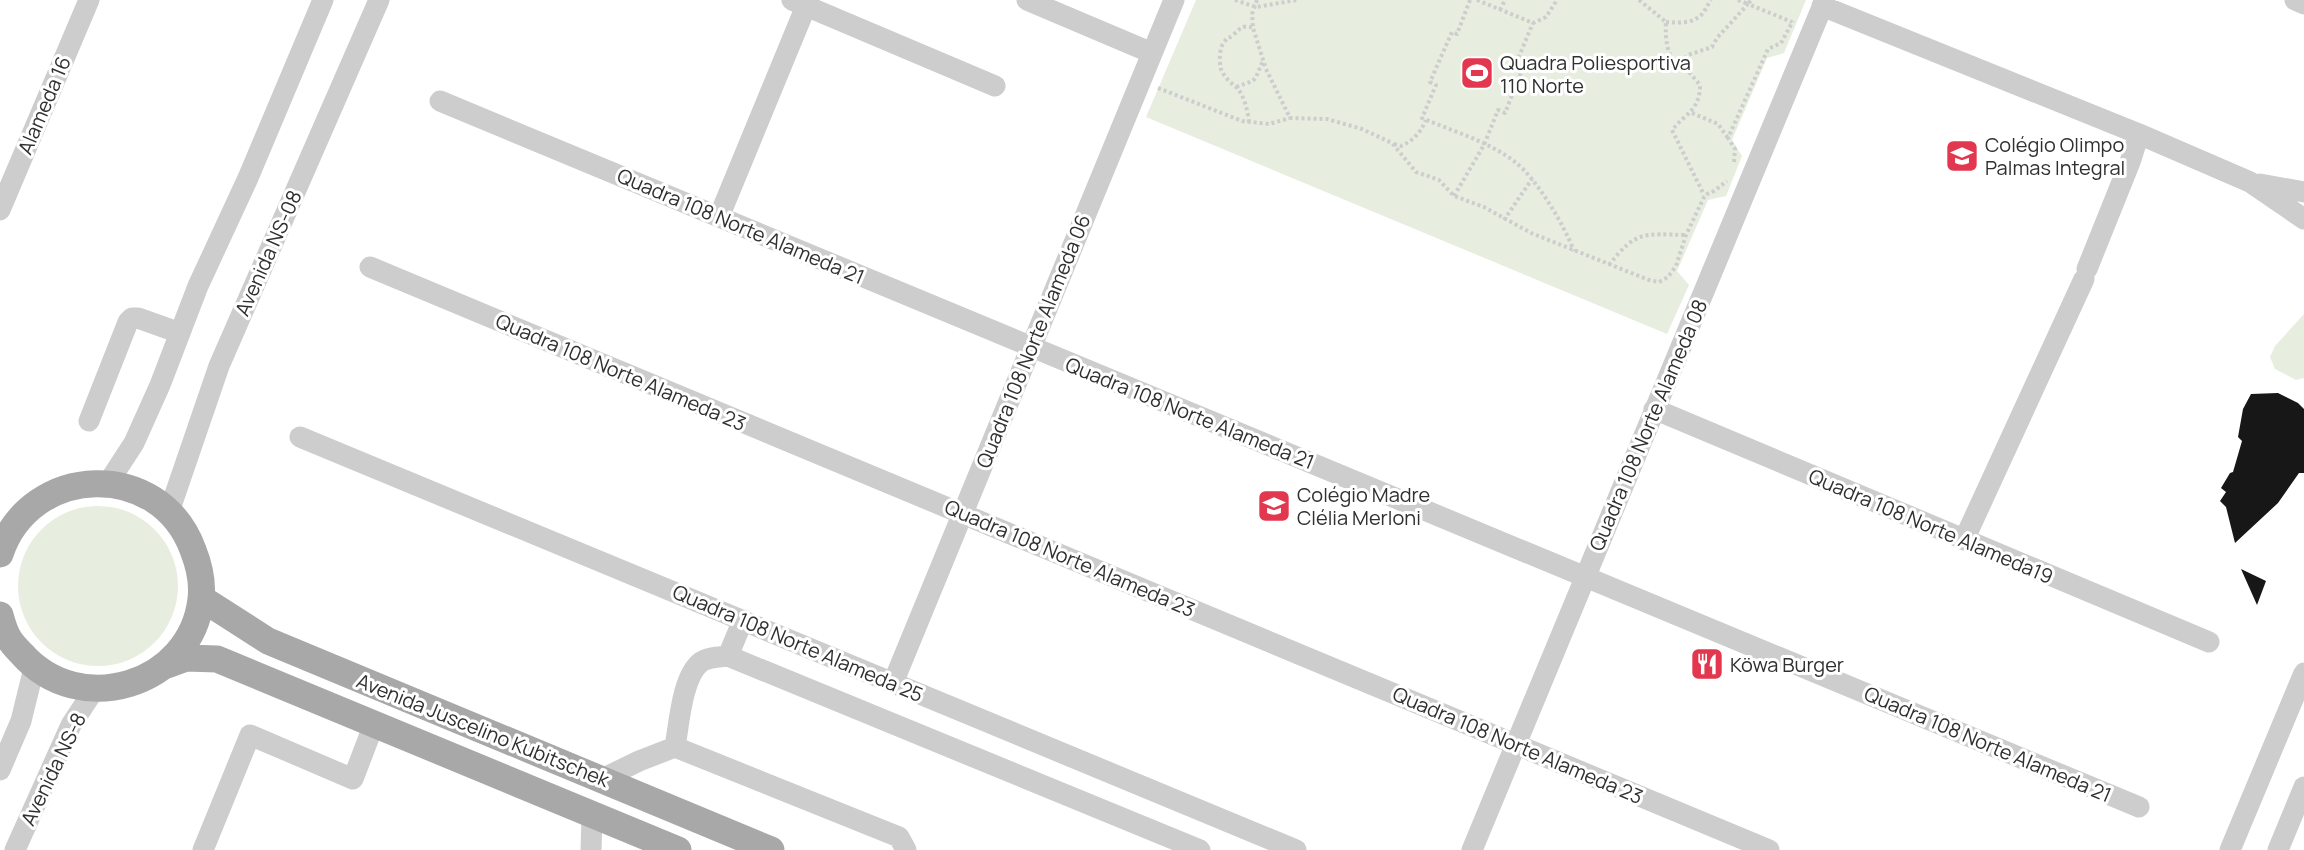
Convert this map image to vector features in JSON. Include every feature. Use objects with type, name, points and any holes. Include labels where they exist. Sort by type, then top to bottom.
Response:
[{"type":"main road","points":[[0,554],[12,512],[48,495],[78,485],[108,483],[131,488],[151,498],[169,512],[189,537],[200,567],[201,598],[195,624],[182,647],[164,666],[131,684],[94,690],[62,683],[34,668],[8,638],[0,615]]},
{"type":"main road","name":"Avenida Juscelino Kubitschek","points":[[201,598],[268,641],[771,850]]},
{"type":"main road","name":"Avenida Juscelino Kubitschek","points":[[164,666],[186,658],[217,659],[678,850]]},
{"type":"street","name":"Alameda 16","points":[[0,210],[89,0]]},
{"type":"street","points":[[108,483],[134,443],[198,286],[248,178],[323,0]]},
{"type":"street","name":"Avenida NS-08","points":[[169,512],[219,366],[379,0]]},
{"type":"street","points":[[1027,0],[1152,53]]},
{"type":"street","name":"Quadra 108 Norte Alameda 06","points":[[893,683],[1174,0]]},
{"type":"street","points":[[2295,0],[2304,4]]},
{"type":"street","points":[[718,217],[799,3],[995,86]]},
{"type":"street","points":[[1824,3],[2250,182],[2304,219]]},
{"type":"street","name":"Quadra 108 Norte Alameda 08","points":[[1472,850],[1824,3]]},
{"type":"street","name":"Quadra 108 Norte Alameda 21","points":[[440,101],[2139,807]]},
{"type":"street","points":[[1964,540],[2085,274],[2139,134]]},
{"type":"street","points":[[2250,182],[2304,192]]},
{"type":"street","name":"Quadra 108 Norte Alameda 23","points":[[370,267],[1769,850]]},
{"type":"street","points":[[89,421],[128,322],[132,318],[180,333]]},
{"type":"street","name":"Quadra 108 Norte Alameda19","points":[[1654,409],[2209,642]]},
{"type":"street","name":"Quadra 108 Norte Alameda 25","points":[[300,436],[1296,850]]},
{"type":"street","points":[[728,656],[742,620]]},
{"type":"street","points":[[675,747],[687,684],[693,672],[701,662],[714,657],[728,656],[1200,850]]},
{"type":"street","points":[[0,770],[21,721],[34,668]]},
{"type":"street","points":[[2230,850],[2304,673]]},
{"type":"street","name":"Avenida NS-8","points":[[15,850],[60,746],[94,690]]},
{"type":"street","points":[[203,850],[250,735],[352,779],[374,724]]},
{"type":"street","points":[[602,779],[675,747],[899,837],[906,850]]},
{"type":"street","points":[[2278,850],[2304,787]]},
{"type":"street","points":[[591,850],[592,816]]},
{"type":"path","points":[[1234,0],[1256,7],[1297,0]]},
{"type":"path","points":[[1257,0],[1252,14],[1253,28],[1263,61],[1290,118]]},
{"type":"path","points":[[1470,0],[1457,34],[1452,32],[1430,82],[1436,85],[1422,118],[1484,144],[1515,162],[1532,179],[1562,222],[1574,251]]},
{"type":"path","points":[[1477,0],[1533,23]]},
{"type":"path","points":[[1500,10],[1505,0]]},
{"type":"path","points":[[1454,196],[1484,144],[1498,110],[1505,113],[1524,64],[1517,61],[1533,23],[1546,17],[1557,0]]},
{"type":"path","points":[[1639,0],[1666,22],[1684,23],[1696,19],[1711,0]]},
{"type":"path","points":[[1738,0],[1749,2],[1792,22]]},
{"type":"path","points":[[1676,67],[1688,55],[1712,47],[1717,38],[1749,2]]},
{"type":"path","points":[[1728,138],[1768,49],[1781,43],[1796,15]]},
{"type":"path","points":[[1666,22],[1668,53],[1676,67],[1688,71],[1700,85],[1700,97],[1692,113],[1681,119],[1672,130],[1705,195]]},
{"type":"path","points":[[1249,122],[1248,112],[1236,87],[1230,84],[1221,69],[1221,48],[1225,40],[1233,36],[1236,30],[1246,26],[1253,28]]},
{"type":"path","points":[[1236,87],[1253,82],[1258,77],[1263,61]]},
{"type":"path","points":[[1158,88],[1211,110],[1249,122],[1269,124],[1290,118],[1327,118],[1362,129],[1401,146],[1422,130],[1426,120]]},
{"type":"path","points":[[1692,113],[1718,124],[1728,138],[1735,149],[1735,159],[1731,170]]},
{"type":"path","points":[[1392,143],[1416,172],[1439,180],[1454,196],[1484,207],[1504,220],[1574,251],[1659,282],[1668,277],[1676,266],[1686,235],[1705,195],[1728,180]]},
{"type":"path","points":[[1504,220],[1532,179]]},
{"type":"path","points":[[1609,265],[1623,246],[1641,236],[1686,235]]},
{"type":"shaded area","points":[[1196,0],[1806,0],[1784,53],[1767,58],[1732,140],[1742,156],[1726,196],[1708,200],[1677,271],[1689,285],[1667,334],[1146,117]]},
{"type":"shaded area","points":[[2304,314],[2304,378],[2296,380],[2275,369],[2270,357],[2275,346]]},
{"type":"shaded area","points":[[98,506],[128,512],[154,530],[172,556],[178,586],[172,616],[154,642],[128,660],[98,666],[68,660],[42,642],[24,616],[18,586],[24,556],[42,530],[68,512]]},
{"type":"building","points":[[2278,393],[2298,403],[2304,409],[2304,473],[2299,473],[2278,503],[2235,543],[2226,507],[2220,501],[2226,492],[2221,488],[2233,472],[2242,441],[2238,437],[2243,409],[2251,394]]},
{"type":"building","points":[[2241,569],[2266,581],[2257,605]]},
{"type":"place","name":"Quadra Poliesportiva 110 Norte","points":[[1477,73]]},
{"type":"place","name":"Colégio Olimpo Palmas Integral","points":[[1962,156]]},
{"type":"place","name":"Colégio Madre Clélia Merloni","points":[[1274,506]]},
{"type":"place","name":"Köwa Burger","points":[[1707,664]]}]
